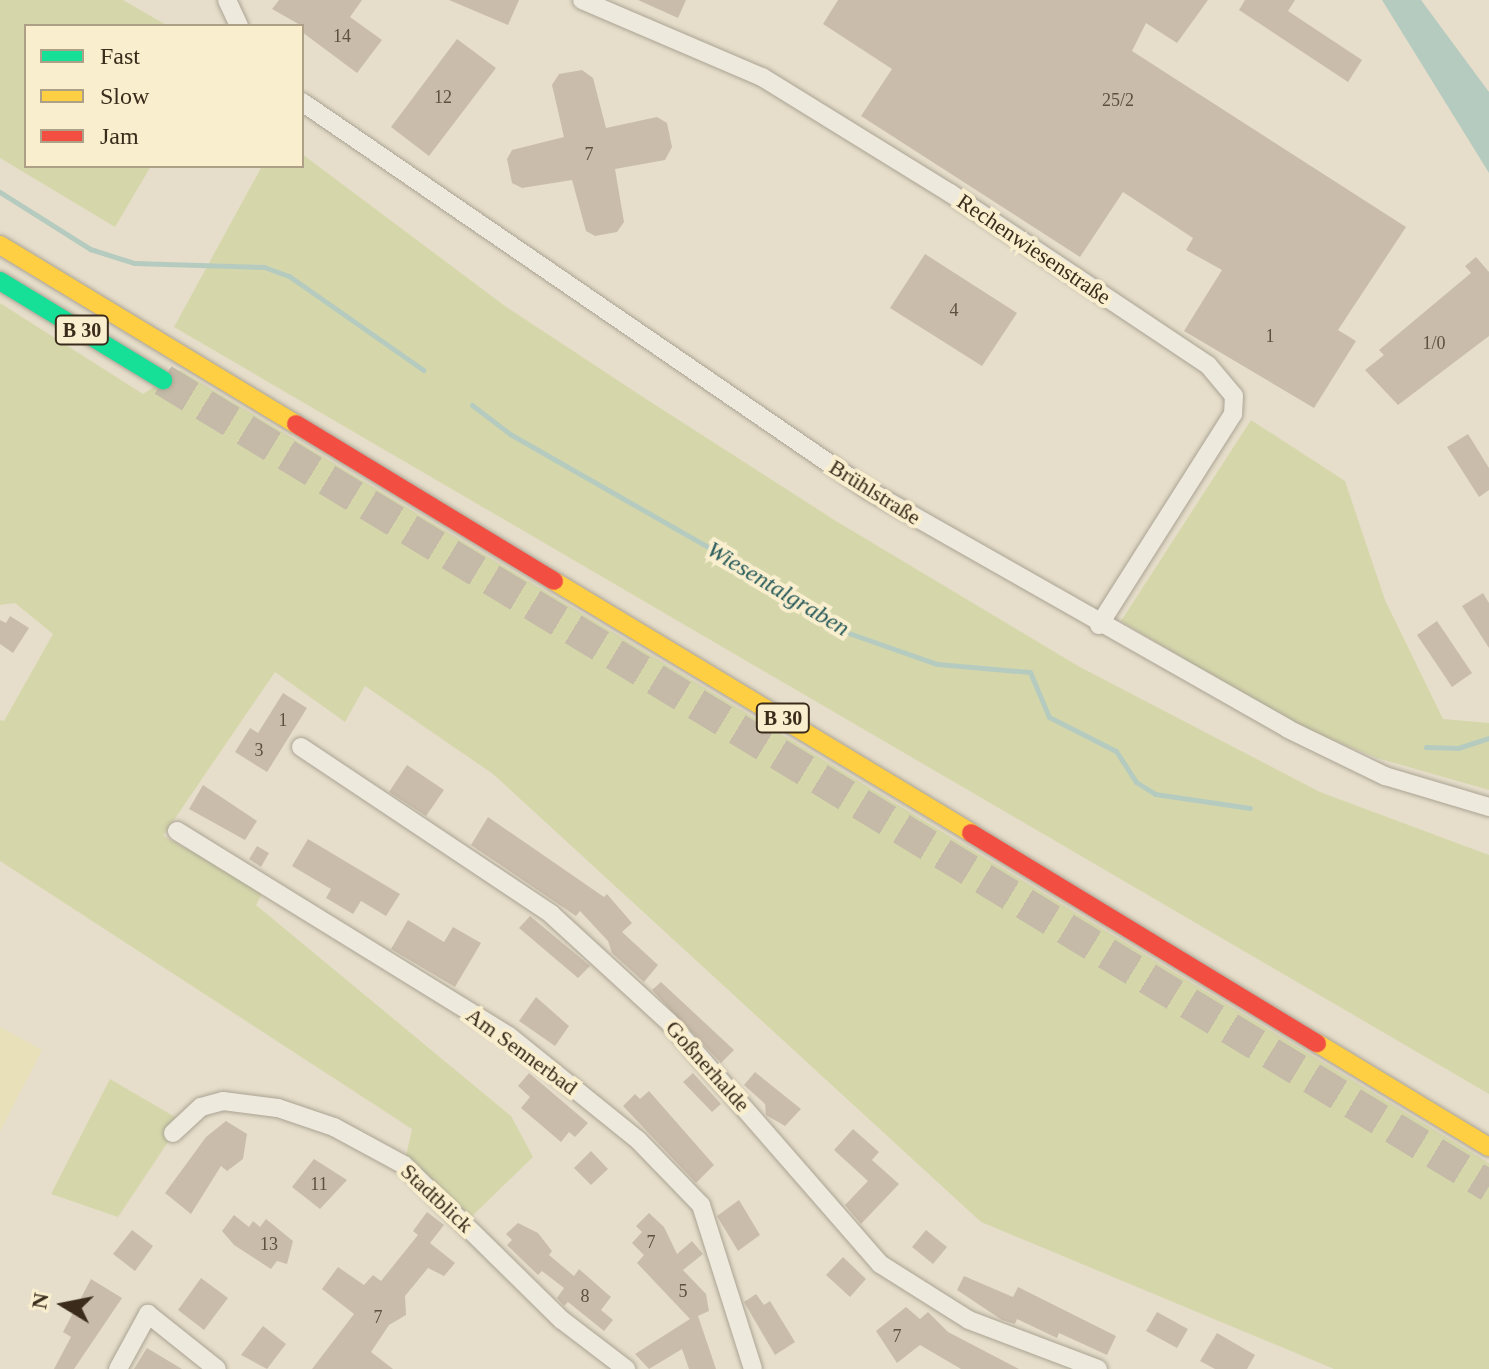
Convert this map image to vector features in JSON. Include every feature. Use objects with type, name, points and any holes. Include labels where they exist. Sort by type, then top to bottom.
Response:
[{"type":"highway","name":"B 30","points":[[0,245],[1489,1147]]},
{"type":"highway","name":"B 30","points":[[0,281],[163,380]]},
{"type":"street","points":[[227,0],[238,24]]},
{"type":"street","name":"Rechenwiesenstraße","points":[[582,0],[762,77],[950,193],[1208,365],[1234,396],[1233,414],[1099,625]]},
{"type":"street","name":"Brühlstraße","points":[[304,103],[868,490],[1099,625],[1385,776],[1489,807]]},
{"type":"street","name":"Goßnerhalde","points":[[307,751],[551,914],[669,1022],[880,1264],[969,1320],[1098,1369]]},
{"type":"street","name":"Am Sennerbad","points":[[177,831],[509,1036],[639,1141],[701,1205],[753,1369]]},
{"type":"street","name":"Stadtblick","points":[[173,1133],[201,1107],[223,1101],[278,1108],[334,1127],[404,1165],[562,1320],[626,1369]]},
{"type":"street","points":[[118,1369],[148,1314],[217,1369]]},
{"type":"shaded area","points":[[1382,0],[1421,0],[1489,92],[1489,173]]},
{"type":"shaded area","points":[[0,1027],[42,1050],[0,1131]]},
{"type":"green space","points":[[0,0],[123,0],[165,24],[24,24],[24,168],[150,168],[115,227],[0,158]]},
{"type":"green space","points":[[304,155],[505,306],[836,521],[1078,666],[1320,792],[1489,855],[1489,1094],[174,327],[261,168],[304,168]]},
{"type":"green space","points":[[0,303],[143,394],[180,370],[1489,1163],[1489,1369],[1334,1369],[981,1222],[493,774],[365,686],[345,722],[275,672],[163,836],[264,890],[256,905],[511,1116],[533,1157],[465,1223],[404,1165],[412,1129],[0,861],[0,720],[4,721],[53,634],[15,603],[0,605]]},
{"type":"green space","points":[[1251,420],[1345,481],[1385,600],[1443,719],[1489,723],[1489,790],[1377,758],[1291,723],[1121,621]]},
{"type":"green space","points":[[110,1079],[182,1121],[118,1217],[51,1194]]},
{"type":"building","points":[[279,0],[362,0],[350,17],[382,40],[357,73],[304,33],[304,24],[272,9]]},
{"type":"building","points":[[449,0],[519,0],[508,25]]},
{"type":"building","points":[[638,0],[686,0],[678,18]]},
{"type":"building","points":[[838,0],[1208,0],[1177,43],[1146,23],[1132,51],[1406,227],[1338,330],[1356,341],[1314,408],[1184,331],[1222,270],[1186,250],[1193,238],[1123,192],[1080,257],[861,116],[892,69],[823,24]]},
{"type":"building","points":[[1245,0],[1295,0],[1288,11],[1362,60],[1348,82],[1239,10]]},
{"type":"building","points":[[457,39],[496,68],[429,156],[391,127]]},
{"type":"building","points":[[582,70],[593,78],[606,128],[657,117],[667,123],[672,147],[665,160],[615,169],[624,222],[617,232],[595,236],[586,231],[572,180],[522,188],[512,183],[507,159],[512,150],[564,137],[552,85],[559,74]]},
{"type":"building","points":[[925,254],[1017,313],[982,366],[890,308]]},
{"type":"building","points":[[1476,257],[1489,272],[1489,336],[1398,405],[1365,370],[1384,355],[1379,350],[1471,273],[1465,266]]},
{"type":"building","points":[[1468,434],[1489,468],[1489,490],[1479,497],[1447,447]]},
{"type":"building","points":[[1483,593],[1489,603],[1489,648],[1462,606]]},
{"type":"building","points":[[10,616],[29,628],[13,653],[0,644],[0,620],[6,623]]},
{"type":"building","points":[[1437,621],[1472,673],[1452,687],[1417,635]]},
{"type":"building","points":[[283,693],[307,708],[267,772],[235,752],[250,728],[258,733]]},
{"type":"building","points":[[407,765],[444,790],[426,816],[389,792]]},
{"type":"building","points":[[203,785],[257,821],[245,840],[189,809]]},
{"type":"building","points":[[488,817],[604,897],[607,894],[632,923],[622,932],[658,965],[644,982],[612,953],[608,941],[580,911],[576,916],[471,845]]},
{"type":"building","points":[[308,839],[400,894],[386,916],[361,901],[353,914],[326,898],[331,889],[292,866]]},
{"type":"building","points":[[257,846],[269,853],[261,867],[249,859]]},
{"type":"building","points":[[530,916],[590,966],[578,978],[519,928]]},
{"type":"building","points":[[408,920],[444,942],[453,927],[481,943],[455,987],[391,949]]},
{"type":"building","points":[[661,982],[734,1050],[721,1063],[652,990]]},
{"type":"building","points":[[536,997],[569,1026],[555,1046],[519,1021]]},
{"type":"building","points":[[755,1072],[801,1109],[785,1126],[766,1115],[765,1104],[744,1085]]},
{"type":"building","points":[[529,1073],[588,1123],[575,1137],[569,1132],[561,1142],[521,1108],[530,1097],[518,1086]]},
{"type":"building","points":[[693,1073],[721,1104],[712,1112],[683,1082]]},
{"type":"building","points":[[649,1091],[714,1165],[696,1183],[623,1106],[635,1094],[640,1099]]},
{"type":"building","points":[[226,1121],[247,1134],[243,1159],[227,1171],[221,1166],[191,1214],[165,1193],[206,1137]]},
{"type":"building","points":[[853,1129],[879,1152],[872,1160],[899,1184],[861,1224],[845,1205],[868,1181],[834,1150]]},
{"type":"building","points":[[591,1151],[608,1169],[591,1185],[574,1168]]},
{"type":"building","points":[[314,1159],[347,1180],[320,1209],[292,1187]]},
{"type":"building","points":[[739,1200],[760,1235],[738,1251],[717,1216]]},
{"type":"building","points":[[427,1212],[444,1225],[430,1243],[455,1263],[444,1276],[428,1268],[405,1296],[406,1315],[389,1325],[371,1352],[393,1369],[312,1369],[354,1314],[322,1289],[338,1267],[364,1285],[373,1275],[381,1281],[418,1235],[413,1231]]},
{"type":"building","points":[[649,1213],[664,1227],[677,1254],[692,1241],[703,1254],[683,1270],[706,1294],[709,1311],[698,1316],[716,1369],[689,1369],[682,1349],[649,1369],[635,1354],[690,1319],[637,1263],[644,1255],[632,1243],[642,1232],[636,1226]]},
{"type":"building","points":[[234,1215],[249,1227],[253,1221],[260,1227],[266,1219],[293,1241],[287,1264],[277,1261],[271,1269],[234,1245],[222,1231]]},
{"type":"building","points":[[518,1223],[538,1233],[552,1251],[549,1255],[574,1276],[579,1269],[611,1297],[601,1310],[613,1320],[604,1331],[568,1302],[564,1306],[557,1298],[564,1288],[542,1271],[538,1275],[507,1245],[512,1240],[506,1234]]},
{"type":"building","points":[[132,1230],[153,1246],[135,1271],[113,1254]]},
{"type":"building","points":[[926,1230],[947,1247],[933,1264],[912,1247]]},
{"type":"building","points":[[843,1257],[866,1279],[850,1297],[826,1275]]},
{"type":"building","points":[[964,1276],[1013,1297],[1018,1287],[1116,1336],[1107,1355],[1059,1333],[1057,1338],[1017,1319],[1015,1324],[1002,1320],[957,1290]]},
{"type":"building","points":[[201,1278],[228,1298],[204,1330],[178,1310]]},
{"type":"building","points":[[91,1279],[122,1298],[74,1369],[54,1369],[71,1337],[63,1332]]},
{"type":"building","points":[[756,1294],[764,1305],[770,1301],[795,1342],[775,1355],[744,1302]]},
{"type":"building","points":[[906,1307],[920,1319],[928,1312],[948,1332],[1019,1369],[961,1369],[920,1345],[897,1363],[876,1331]]},
{"type":"building","points":[[1157,1312],[1188,1329],[1177,1348],[1146,1331]]},
{"type":"building","points":[[263,1326],[286,1344],[267,1369],[241,1355]]},
{"type":"building","points":[[1217,1333],[1255,1355],[1247,1369],[1215,1369],[1200,1361]]},
{"type":"building","points":[[147,1348],[182,1369],[134,1369]]},
{"type":"waterway","name":"Wiesentalgraben","points":[[0,192],[90,249],[134,263],[264,267],[289,276],[423,370]]},
{"type":"waterway","name":"Wiesentalgraben","points":[[472,405],[510,434],[775,585],[840,630],[937,664],[1030,672],[1049,717],[1116,751],[1136,782],[1155,794],[1250,808]]},
{"type":"waterway","name":"Wiesentalgraben","points":[[1426,747],[1458,748],[1489,738]]},
{"type":"tunnel","points":[[163,380],[1489,1186]]},
{"type":"traffic: fast","points":[[0,281],[163,380]]},
{"type":"traffic: slow","points":[[0,245],[296,424]]},
{"type":"traffic: slow","points":[[554,581],[971,833]]},
{"type":"traffic: slow","points":[[1317,1043],[1489,1147]]},
{"type":"traffic: jam","points":[[296,424],[554,581]]},
{"type":"traffic: jam","points":[[971,833],[1317,1043]]}]
